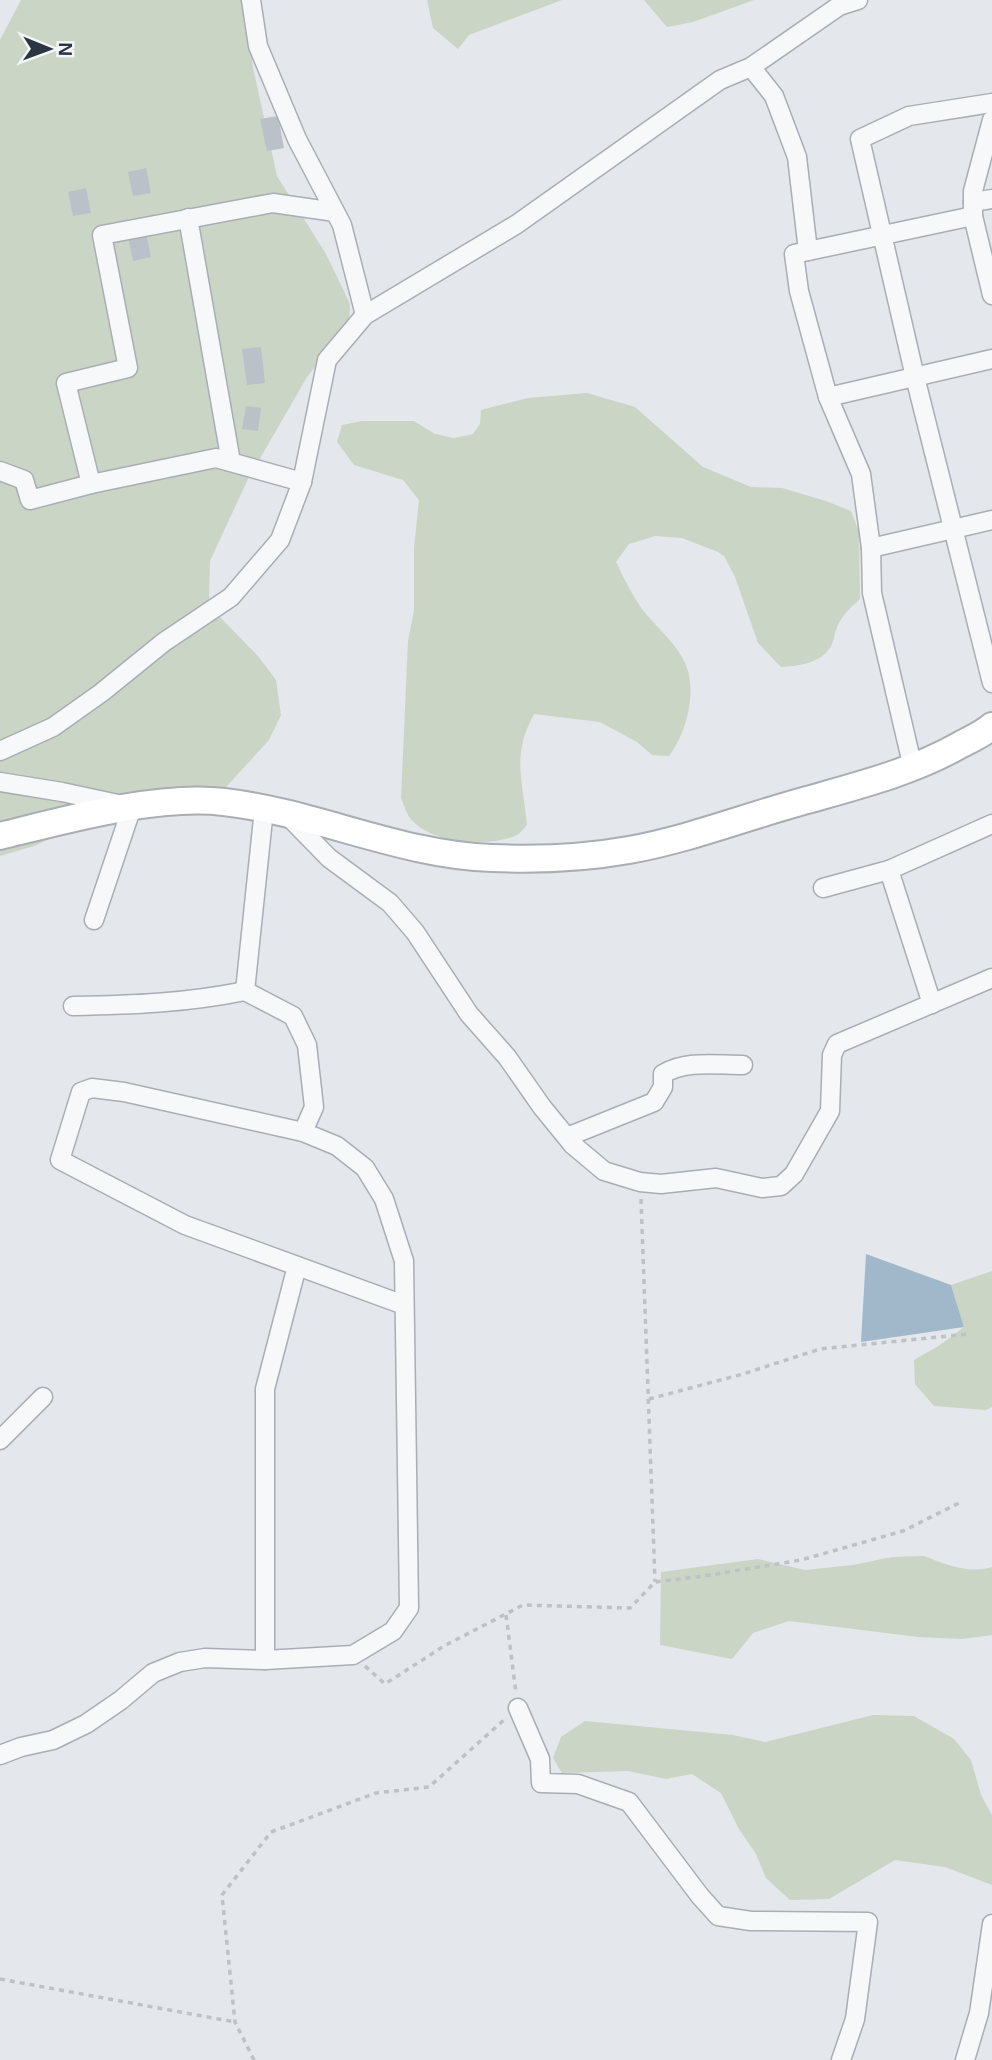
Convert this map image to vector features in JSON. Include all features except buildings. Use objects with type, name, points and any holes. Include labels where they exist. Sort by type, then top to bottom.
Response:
[{"type":"street","points":[[251,0],[258,46],[297,139],[342,225],[365,315]]},
{"type":"street","points":[[0,751],[53,727],[101,693],[164,642],[231,597],[280,540],[302,482],[327,360],[365,315],[517,224],[720,80],[751,67],[839,6],[858,0]]},
{"type":"street","points":[[751,67],[774,96],[797,157],[808,251]]},
{"type":"street","points":[[992,103],[909,116],[860,139],[915,377],[992,683]]},
{"type":"street","points":[[992,120],[973,191],[973,209],[992,295]]},
{"type":"street","points":[[913,768],[872,593],[871,548],[861,474],[828,397],[799,291],[794,254],[881,236],[973,209],[992,199]]},
{"type":"street","points":[[91,484],[66,383],[128,368],[102,235],[274,203],[335,212]]},
{"type":"street","points":[[188,218],[231,462]]},
{"type":"street","points":[[828,397],[992,359]]},
{"type":"street","points":[[0,471],[23,480],[30,500],[91,484],[216,458],[302,482]]},
{"type":"street","points":[[871,548],[992,520]]},
{"type":"street","points":[[0,836],[132,807],[187,801],[220,801],[275,811],[425,849],[490,858],[571,858],[631,850],[725,826],[877,781],[932,761],[991,731]]},
{"type":"street","points":[[0,782],[132,807]]},
{"type":"street","points":[[94,920],[132,807]]},
{"type":"street","points":[[245,991],[275,811]]},
{"type":"street","points":[[275,811],[329,858],[390,903],[415,932],[469,1014],[507,1057],[566,1137],[604,1171],[640,1182],[661,1184],[716,1178],[762,1188],[781,1186],[793,1174],[830,1111],[832,1055],[837,1044],[992,978]]},
{"type":"street","points":[[823,888],[889,870],[992,824]]},
{"type":"street","points":[[889,870],[932,1004]]},
{"type":"street","points":[[73,1006],[146,1005],[204,1000],[245,991],[293,1016],[307,1045],[314,1107],[303,1132]]},
{"type":"street","points":[[566,1137],[654,1101],[661,1094],[663,1074],[672,1068],[683,1065],[743,1065]]},
{"type":"street","points":[[0,1755],[53,1740],[86,1724],[121,1700],[153,1673],[180,1662],[205,1657],[265,1660],[353,1655],[393,1630],[409,1608],[404,1261],[384,1199],[365,1168],[337,1146],[303,1132],[124,1091],[92,1088],[81,1092],[60,1160],[185,1225],[404,1305]]},
{"type":"street","points":[[265,1660],[265,1389],[297,1266]]},
{"type":"street","points":[[0,1440],[43,1398]]},
{"type":"street","points":[[518,1708],[540,1759],[541,1783],[578,1784],[629,1802],[718,1916],[751,1921],[868,1922],[855,2019],[841,2060]]},
{"type":"street","points":[[964,2060],[979,2013],[992,1924]]},
{"type":"path","points":[[640,1182],[655,1582]]},
{"type":"path","points":[[648,1400],[820,1349],[968,1334]]},
{"type":"path","points":[[353,1655],[385,1684],[444,1646],[523,1605],[630,1608],[655,1582],[801,1560],[902,1531],[959,1503]]},
{"type":"path","points":[[254,2060],[235,2022],[222,1895],[271,1832],[376,1793],[429,1787],[518,1708],[506,1615]]},
{"type":"path","points":[[0,1979],[235,2022]]},
{"type":"green space","points":[[21,0],[246,0],[253,68],[277,176],[326,254],[350,304],[349,325],[307,377],[248,479],[210,561],[209,598],[215,612],[258,656],[276,680],[281,715],[269,740],[226,787],[188,811],[102,815],[34,846],[0,856],[0,40]]},
{"type":"green space","points":[[427,0],[562,0],[469,35],[458,49],[433,28]]},
{"type":"green space","points":[[644,0],[754,0],[693,22],[667,27]]},
{"type":"green space","points":[[587,393],[635,407],[703,467],[751,487],[782,488],[851,511],[859,532],[860,599],[838,625],[827,652],[816,660],[781,667],[758,643],[735,577],[724,556],[682,538],[655,536],[629,544],[616,562],[638,604],[674,646],[688,670],[689,709],[681,735],[669,756],[652,755],[637,742],[600,722],[534,714],[523,743],[520,769],[527,825],[517,835],[503,839],[475,842],[445,838],[419,827],[409,816],[401,798],[408,641],[414,611],[414,548],[419,500],[403,480],[354,465],[337,442],[342,425],[362,421],[414,421],[435,434],[454,438],[473,434],[480,424],[481,410],[528,398]]},
{"type":"green space","points":[[992,1271],[992,1407],[986,1410],[934,1406],[915,1384],[914,1360],[964,1327],[951,1285]]},
{"type":"green space","points":[[924,1556],[966,1569],[992,1567],[992,1635],[962,1639],[918,1637],[789,1621],[753,1633],[732,1659],[660,1645],[661,1572],[758,1559],[805,1570],[853,1565],[892,1557]]},
{"type":"green space","points":[[873,1715],[914,1716],[954,1739],[971,1760],[981,1795],[992,1815],[992,1885],[945,1867],[895,1860],[829,1899],[790,1900],[766,1878],[756,1854],[739,1829],[721,1793],[692,1774],[666,1779],[628,1771],[562,1773],[553,1758],[561,1737],[585,1721],[733,1735],[765,1742]]},
{"type":"water","points":[[866,1254],[951,1285],[964,1327],[861,1342]]}]
